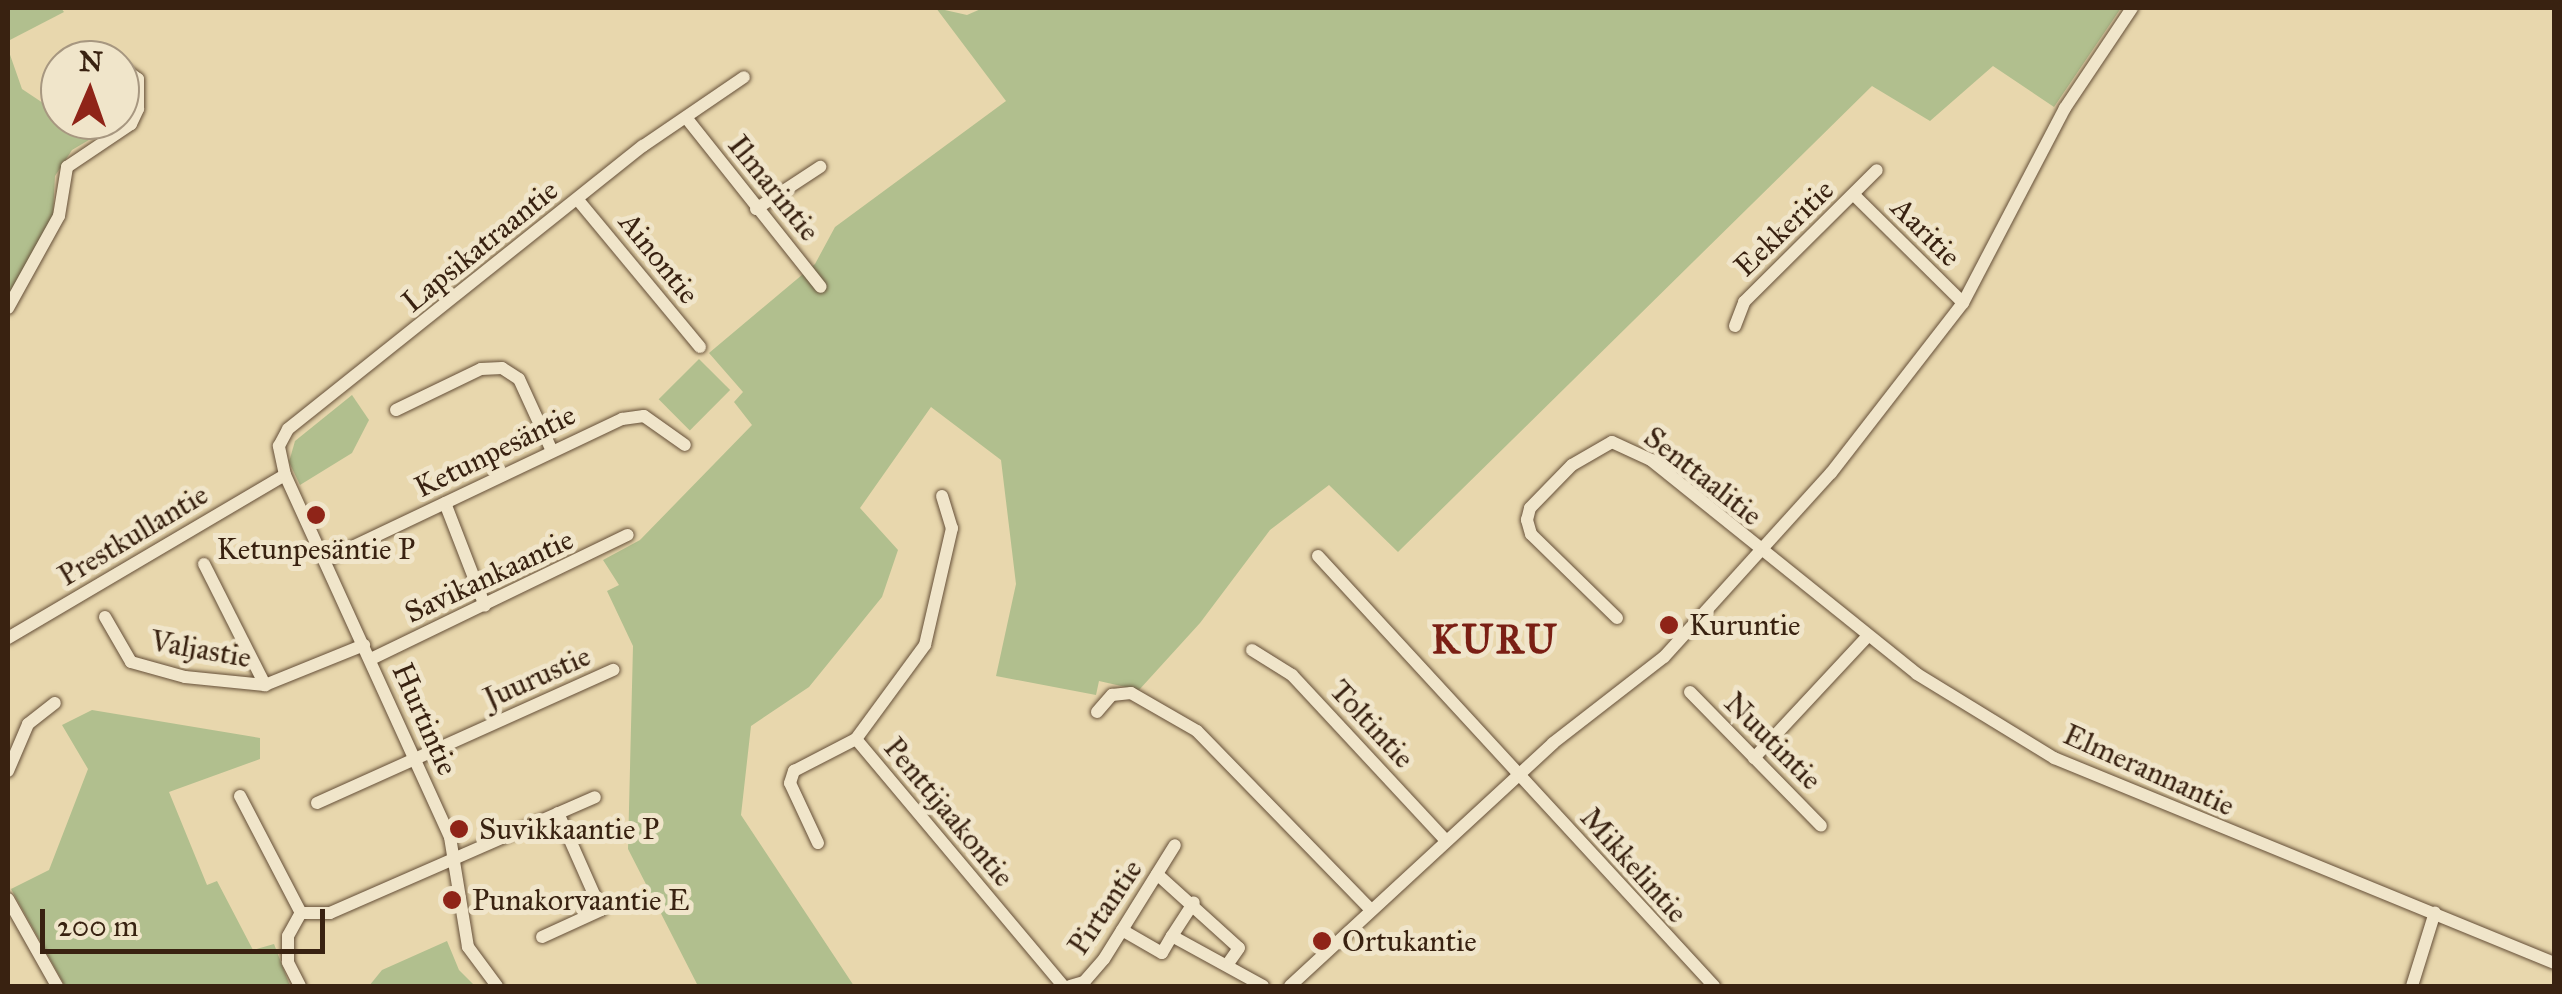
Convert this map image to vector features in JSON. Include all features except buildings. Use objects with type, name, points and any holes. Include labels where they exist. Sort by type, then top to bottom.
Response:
[{"type":"street","points":[[1290,986],[1519,776],[1664,656],[1762,553],[1963,304],[2065,108],[2132,8]]},
{"type":"street","name":"Lapsikatraantie","points":[[285,476],[279,446],[288,429],[643,146],[688,120],[744,77]]},
{"type":"street","name":"Ilmarintie","points":[[688,120],[821,287]]},
{"type":"street","points":[[8,308],[59,216],[67,166],[107,140]]},
{"type":"street","points":[[756,209],[820,167]]},
{"type":"street","name":"Eekkeritie","points":[[1735,326],[1744,302],[1878,170]]},
{"type":"street","name":"Aaritie","points":[[1854,195],[1963,304]]},
{"type":"street","name":"Ainontie","points":[[578,200],[700,348]]},
{"type":"street","points":[[396,410],[481,369],[502,368],[519,379],[551,449]]},
{"type":"street","name":"Ketunpesäntie","points":[[325,560],[622,418],[644,416],[685,444]]},
{"type":"street","name":"Senttaalitie","points":[[1617,618],[1531,534],[1527,520],[1530,508],[1589,451],[1622,442],[1762,553]]},
{"type":"street","name":"Hurtintie","points":[[285,476],[416,758],[454,858],[464,936],[497,986]]},
{"type":"street","name":"Prestkullantie","points":[[8,638],[285,476]]},
{"type":"street","name":"Penttijaakontie","points":[[942,496],[952,528],[924,645],[856,739],[1067,986]]},
{"type":"street","points":[[445,503],[485,606]]},
{"type":"street","name":"Savikankaantie","points":[[371,659],[628,535]]},
{"type":"street","name":"Elmerannantie","points":[[1762,553],[1867,636],[2054,758],[2554,963]]},
{"type":"street","name":"Mikkelintie","points":[[1318,556],[1714,986]]},
{"type":"street","points":[[204,564],[265,685]]},
{"type":"street","name":"Valjastie","points":[[106,617],[131,662],[185,677],[265,685],[364,645]]},
{"type":"street","points":[[1754,758],[1867,636]]},
{"type":"street","name":"Toltintie","points":[[1252,650],[1292,675],[1446,841]]},
{"type":"street","name":"Juurustie","points":[[317,803],[613,670]]},
{"type":"street","points":[[1097,712],[1112,694],[1131,692],[1197,732],[1370,910]]},
{"type":"street","name":"Nuutintie","points":[[1690,692],[1821,826]]},
{"type":"street","points":[[8,771],[28,724],[55,704]]},
{"type":"street","points":[[818,844],[790,783],[794,770],[856,739]]},
{"type":"street","points":[[240,796],[301,913]]},
{"type":"street","points":[[301,913],[330,913],[595,797]]},
{"type":"street","points":[[542,937],[602,910],[558,813]]},
{"type":"street","name":"Pirtantie","points":[[1067,986],[1084,982],[1175,846]]},
{"type":"street","points":[[1157,874],[1194,902],[1239,948],[1228,964]]},
{"type":"street","points":[[8,899],[58,986]]},
{"type":"street","points":[[1122,930],[1162,953],[1194,902]]},
{"type":"street","points":[[2412,986],[2435,912]]},
{"type":"street","points":[[300,986],[288,962],[288,936],[301,913]]},
{"type":"street","points":[[1172,936],[1263,986]]},
{"type":"green space","points":[[8,8],[61,8],[64,12],[8,41]]},
{"type":"green space","points":[[936,8],[967,15],[983,8],[2121,8],[2054,107],[1993,66],[1930,121],[1872,86],[1398,552],[1329,485],[1270,530],[1200,623],[1139,690],[1099,681],[1096,695],[996,676],[1016,584],[1001,460],[931,407],[860,508],[898,550],[882,597],[809,687],[751,726],[741,815],[854,986],[698,986],[628,849],[633,646],[607,591],[619,585],[603,560],[640,540],[752,425],[734,402],[743,392],[709,353],[815,264],[835,227],[1006,101]]},
{"type":"green space","points":[[8,49],[22,89],[40,101],[40,140],[89,140],[72,150],[55,176],[53,215],[8,301]]},
{"type":"green space","points":[[699,359],[730,390],[690,430],[659,399]]},
{"type":"green space","points":[[352,395],[369,420],[352,453],[300,485],[289,462],[295,441]]},
{"type":"green space","points":[[92,710],[260,738],[260,759],[169,792],[207,885],[217,881],[253,950],[274,944],[290,986],[65,986],[11,889],[49,870],[88,769],[62,725]]},
{"type":"green space","points":[[447,941],[459,970],[475,986],[369,986],[382,970]]},
{"type":"place","name":"Ketunpesäntie P","points":[[316,515]]},
{"type":"place","name":"Kuruntie","points":[[1669,625]]},
{"type":"place","name":"Suvikkaantie P","points":[[459,829]]},
{"type":"place","name":"Punakorvaantie E","points":[[452,900]]},
{"type":"place","name":"Ortukantie","points":[[1322,941]]},
{"type":"district","name":"KURU","points":[[1495,640]]}]
